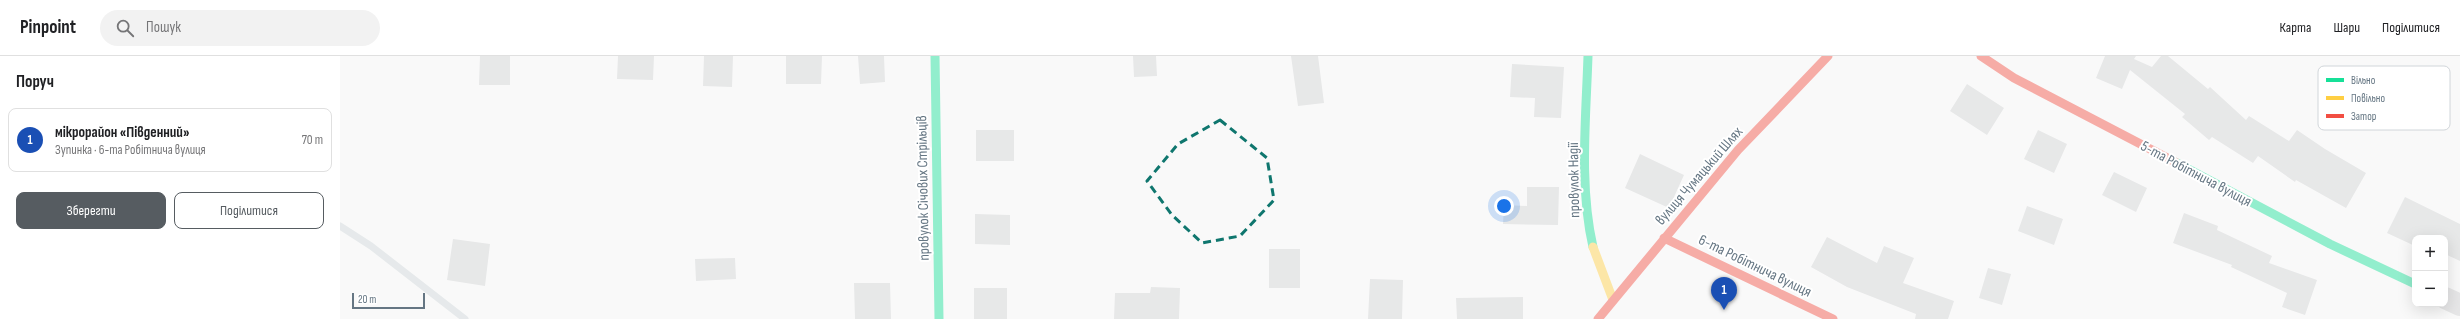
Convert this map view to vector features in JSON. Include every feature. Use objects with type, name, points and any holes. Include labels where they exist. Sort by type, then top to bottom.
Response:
[{"type":"street","name":"провулок Січових Стрільців","points":[[935,56],[939,319]]},
{"type":"street","name":"провулок Надії","points":[[1588,56],[1587,203],[1590,235],[1600,273],[1613,300]]},
{"type":"street","name":"вулиця Чумацький Шлях","points":[[1598,319],[1738,150],[1828,56]]},
{"type":"street","name":"5-та Робітнича вулиця","points":[[1981,56],[2035,89],[2330,244],[2412,283]]},
{"type":"street","name":"6-та Робітнича вулиця","points":[[1664,238],[1833,319]]},
{"type":"street","points":[[2448,300],[2460,306]]},
{"type":"highlighted area","points":[[1220,120],[1267,158],[1274,200],[1240,236],[1202,243],[1172,215],[1147,181],[1178,144]]},
{"type":"building","points":[[480,56],[510,56],[510,85],[479,85]]},
{"type":"building","points":[[618,56],[654,56],[653,80],[617,79]]},
{"type":"building","points":[[704,56],[733,56],[732,87],[703,86]]},
{"type":"building","points":[[786,56],[822,56],[821,84],[786,84]]},
{"type":"building","points":[[858,56],[884,56],[885,82],[860,84]]},
{"type":"building","points":[[1133,56],[1156,56],[1157,76],[1134,77]]},
{"type":"building","points":[[1291,56],[1318,56],[1324,103],[1298,106]]},
{"type":"building","points":[[2105,56],[2136,56],[2134,59],[2152,67],[2161,56],[2168,56],[2208,89],[2210,87],[2246,120],[2249,116],[2289,141],[2297,130],[2325,149],[2366,173],[2346,208],[2296,180],[2295,182],[2258,156],[2253,163],[2212,137],[2209,140],[2182,117],[2185,114],[2130,70],[2122,89],[2096,78]]},
{"type":"building","points":[[1512,64],[1564,67],[1561,118],[1534,117],[1535,98],[1510,97]]},
{"type":"building","points":[[1967,84],[2004,108],[1987,135],[1950,111]]},
{"type":"building","points":[[976,130],[1014,130],[1014,161],[976,161]]},
{"type":"building","points":[[2038,130],[2067,144],[2054,173],[2024,159]]},
{"type":"building","points":[[1640,154],[1684,175],[1669,208],[1625,188]]},
{"type":"building","points":[[2114,172],[2147,188],[2136,212],[2102,195]]},
{"type":"building","points":[[1527,187],[1559,187],[1558,225],[1503,224],[1504,205],[1527,206]]},
{"type":"building","points":[[2405,197],[2460,224],[2460,261],[2448,255],[2448,235],[2412,235],[2412,245],[2387,233]]},
{"type":"building","points":[[2027,206],[2063,219],[2054,245],[2018,231]]},
{"type":"building","points":[[2184,213],[2218,226],[2217,230],[2272,256],[2269,263],[2317,280],[2305,315],[2282,307],[2287,293],[2231,267],[2232,265],[2173,243]]},
{"type":"building","points":[[975,214],[1010,215],[1010,245],[975,244]]},
{"type":"building","points":[[1827,237],[1877,263],[1884,246],[1914,258],[1903,283],[1954,301],[1948,319],[1915,319],[1916,314],[1847,287],[1811,267]]},
{"type":"building","points":[[453,239],[490,244],[485,286],[447,280]]},
{"type":"building","points":[[1269,249],[1300,249],[1300,288],[1269,288]]},
{"type":"building","points":[[735,258],[736,279],[696,281],[695,259]]},
{"type":"building","points":[[1988,268],[2011,274],[2002,305],[1979,298]]},
{"type":"building","points":[[1370,279],[1403,280],[1402,319],[1368,319]]},
{"type":"building","points":[[854,283],[890,283],[891,319],[855,319]]},
{"type":"building","points":[[1151,287],[1180,288],[1179,319],[1114,319],[1115,293],[1150,293]]},
{"type":"building","points":[[974,288],[1007,288],[1007,319],[974,319]]},
{"type":"building","points":[[1523,297],[1523,319],[1457,319],[1456,298]]},
{"type":"waterway","points":[[340,226],[371,246],[465,319]]},
{"type":"traffic: fast","points":[[935,56],[939,319]]},
{"type":"traffic: fast","points":[[1588,56],[1584,152],[1586,200],[1593,247]]},
{"type":"traffic: fast","points":[[2175,162],[2330,244],[2412,283]]},
{"type":"traffic: slow","points":[[1593,247],[1613,300]]},
{"type":"traffic: jam","points":[[1598,319],[1738,150],[1828,56]]},
{"type":"traffic: jam","points":[[1981,56],[2014,78],[2175,162]]},
{"type":"traffic: jam","points":[[1664,238],[1833,319]]},
{"type":"place","name":"мікрорайон «Південний»","points":[[1724,310]]}]
